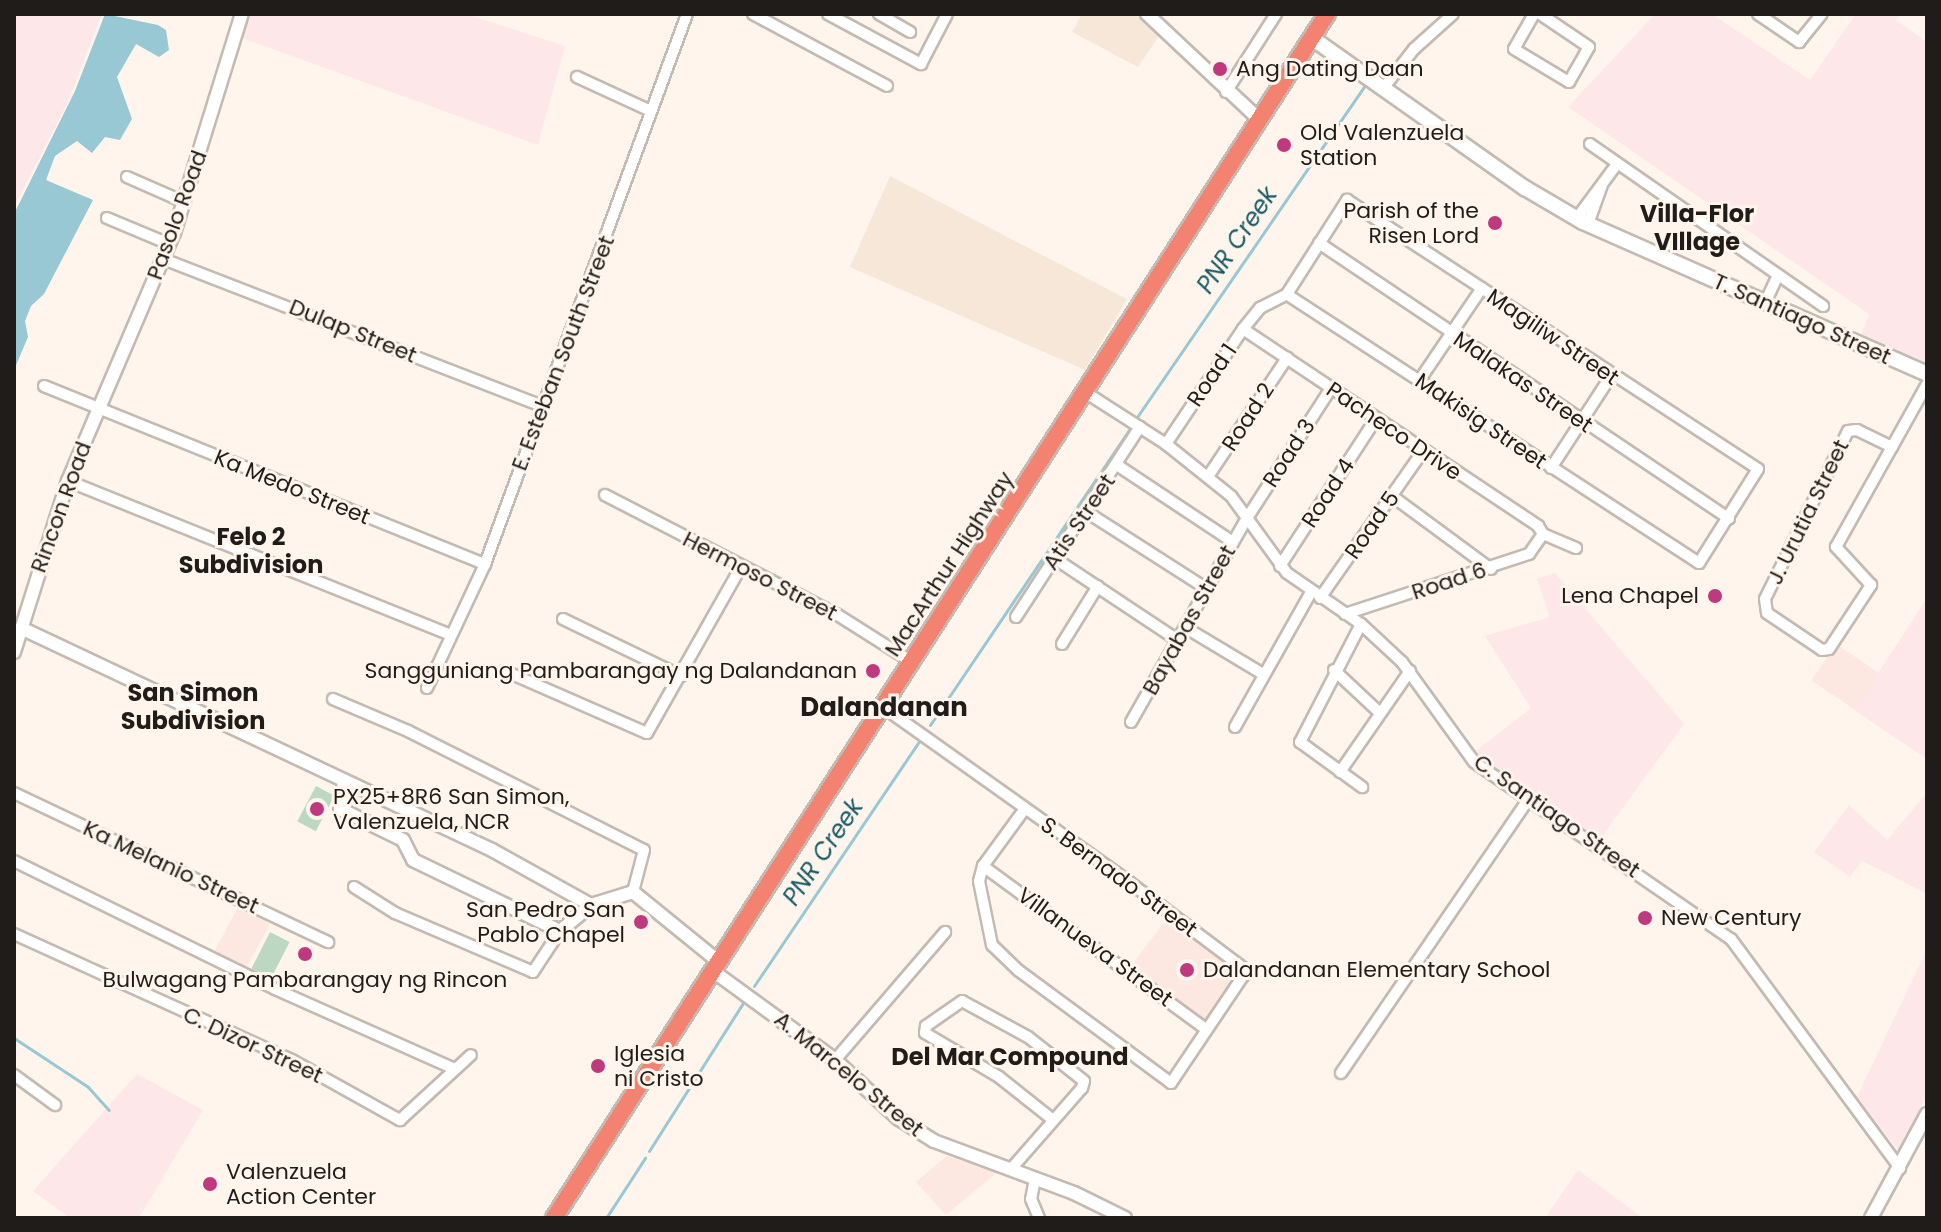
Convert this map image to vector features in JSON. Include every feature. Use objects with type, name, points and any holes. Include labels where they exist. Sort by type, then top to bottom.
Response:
[{"type":"highway","name":"MacArthur Highway","points":[[554,1218],[1327,14]]},
{"type":"main road","name":"T. Santiago Street","points":[[1312,38],[1385,86],[1525,188],[1583,221],[1927,374]]},
{"type":"street","name":"Pasolo Road","points":[[99,410],[169,244],[242,14]]},
{"type":"street","name":"E. Esteban South Street","points":[[427,688],[485,564],[687,14]]},
{"type":"street","points":[[753,14],[887,86]]},
{"type":"street","points":[[828,14],[921,64],[947,14]]},
{"type":"street","points":[[879,14],[910,32]]},
{"type":"street","points":[[1147,14],[1226,92],[1260,120]]},
{"type":"street","points":[[1226,92],[1276,14]]},
{"type":"street","points":[[1385,86],[1414,49],[1453,14]]},
{"type":"street","points":[[1534,14],[1514,49],[1569,82],[1589,47],[1540,14]]},
{"type":"street","points":[[1758,14],[1799,42],[1822,14]]},
{"type":"street","points":[[577,77],[651,111]]},
{"type":"street","points":[[1590,144],[1777,277],[1823,306]]},
{"type":"street","points":[[1583,221],[1617,164]]},
{"type":"street","points":[[127,177],[184,202]]},
{"type":"street","name":"Magiliw Street","points":[[1319,243],[1347,200],[1758,473],[1729,518]]},
{"type":"street","points":[[107,218],[169,244]]},
{"type":"street","points":[[1287,294],[1319,243]]},
{"type":"street","name":"Malakas Street","points":[[1319,243],[1582,423],[1729,518]]},
{"type":"street","name":"Dulap Street","points":[[163,259],[542,406]]},
{"type":"street","points":[[1765,303],[1777,277]]},
{"type":"street","points":[[1419,381],[1482,288]]},
{"type":"street","name":"Road 1","points":[[1166,444],[1243,329],[1260,308],[1287,294]]},
{"type":"street","name":"Makisig Street","points":[[1287,294],[1699,563],[1729,518]]},
{"type":"street","name":"Pacheco Drive","points":[[1243,329],[1538,526],[1543,534],[1576,548]]},
{"type":"street","name":"Road 2","points":[[1209,475],[1287,358]]},
{"type":"street","points":[[1551,468],[1611,376]]},
{"type":"street","points":[[1892,447],[1927,384]]},
{"type":"street","name":"Ka Medo Street","points":[[44,386],[485,564]]},
{"type":"street","name":"Road 3","points":[[1247,518],[1331,388]]},
{"type":"street","name":"C. Santiago Street","points":[[1085,392],[1209,475],[1247,518],[1280,566],[1316,595],[1361,624],[1410,671],[1474,762],[1731,939],[1900,1168]]},
{"type":"street","name":"Rincon Road","points":[[14,649],[68,481],[99,410]]},
{"type":"street","name":"Road 4","points":[[1280,566],[1376,419]]},
{"type":"street","name":"Atis Street","points":[[1016,617],[1140,427]]},
{"type":"street","name":"J. Urutia Street","points":[[1857,430],[1892,447],[1836,547],[1871,585],[1829,649],[1822,650],[1767,613],[1765,599],[1848,431],[1857,430]]},
{"type":"street","name":"Road 5","points":[[1235,727],[1263,674],[1316,595],[1423,451]]},
{"type":"street","points":[[1117,465],[1233,542]]},
{"type":"street","points":[[68,481],[451,635]]},
{"type":"street","name":"Hermoso Street","points":[[605,495],[836,614],[912,662]]},
{"type":"street","points":[[1392,496],[1491,569]]},
{"type":"street","points":[[1085,511],[1207,589]]},
{"type":"street","name":"Bayabas Street","points":[[1131,722],[1188,629],[1247,518]]},
{"type":"street","name":"Road 6","points":[[1345,614],[1491,569],[1529,554],[1543,534]]},
{"type":"street","points":[[1054,558],[1179,641]]},
{"type":"street","points":[[505,671],[639,733],[647,733],[741,567]]},
{"type":"street","points":[[1062,644],[1098,586]]},
{"type":"street","points":[[563,619],[681,676]]},
{"type":"street","points":[[1361,624],[1334,670],[1320,712],[1300,742],[1362,787]]},
{"type":"street","points":[[21,628],[492,850],[591,905]]},
{"type":"street","points":[[1188,629],[1263,674]]},
{"type":"street","points":[[1334,670],[1380,713]]},
{"type":"street","points":[[1340,772],[1410,671]]},
{"type":"street","points":[[333,699],[408,731],[644,850],[633,892],[591,905],[560,931],[533,972],[395,913],[354,887]]},
{"type":"street","name":"S. Bernado Street","points":[[883,707],[1243,968],[1243,976],[1171,1083],[999,956],[983,907],[983,866]]},
{"type":"street","points":[[344,782],[340,809],[406,842],[413,860],[560,931]]},
{"type":"street","name":"Ka Melanio Street","points":[[14,793],[328,942]]},
{"type":"street","points":[[1341,1073],[1529,798]]},
{"type":"street","points":[[983,866],[1024,810]]},
{"type":"street","points":[[14,861],[275,989],[455,1069]]},
{"type":"street","name":"Villanueva Street","points":[[983,866],[1206,1029]]},
{"type":"street","name":"A. Marcelo Street","points":[[633,892],[716,966],[835,1060],[899,1119],[934,1141],[1011,1169],[1125,1218]]},
{"type":"street","points":[[835,1060],[945,932]]},
{"type":"street","name":"C. Dizor Street","points":[[14,934],[292,1060],[400,1120],[471,1055]]},
{"type":"street","points":[[1011,1169],[1053,1120],[1084,1081],[1028,1037],[962,1001],[926,1026],[925,1033],[999,1077],[1053,1120]]},
{"type":"street","points":[[14,1075],[55,1105]]},
{"type":"street","points":[[1871,1218],[1922,1135],[1927,1114]]},
{"type":"street","points":[[1035,1179],[1031,1199],[1039,1218]]},
{"type":"shaded area","points":[[14,14],[102,14],[67,104],[14,207]]},
{"type":"shaded area","points":[[249,14],[466,14],[565,46],[538,145],[242,38]]},
{"type":"shaded area","points":[[1082,14],[1136,14],[1159,36],[1138,67],[1072,32]]},
{"type":"shaded area","points":[[1655,14],[1712,14],[1810,80],[1856,14],[1900,14],[1896,20],[1927,42],[1927,370],[1859,341],[1869,314],[1568,107]]},
{"type":"shaded area","points":[[890,176],[1127,299],[1085,370],[850,267]]},
{"type":"shaded area","points":[[1555,573],[1684,724],[1600,839],[1473,753],[1531,708],[1485,636],[1550,617],[1537,579]]},
{"type":"shaded area","points":[[1927,598],[1927,759],[1854,710]]},
{"type":"shaded area","points":[[1836,644],[1879,673],[1855,710],[1811,680]]},
{"type":"shaded area","points":[[1927,793],[1927,894],[1862,861],[1850,877],[1814,852],[1849,805],[1887,840]]},
{"type":"shaded area","points":[[238,907],[270,924],[244,972],[213,955]]},
{"type":"shaded area","name":"Dalandanan Elementary School","points":[[1168,917],[1241,972],[1204,1022],[1131,967]]},
{"type":"shaded area","points":[[1927,949],[1927,1094],[1899,1151],[1857,1097]]},
{"type":"shaded area","points":[[137,1074],[203,1110],[139,1218],[70,1218],[33,1191]]},
{"type":"shaded area","points":[[947,1156],[997,1172],[946,1215],[916,1182]]},
{"type":"shaded area","points":[[1578,1170],[1643,1218],[1545,1218]]},
{"type":"green space","name":"PX25+8R6 San Simon, Valenzuela, NCR","points":[[316,786],[335,796],[316,831],[297,821]]},
{"type":"green space","points":[[270,932],[290,942],[271,979],[251,969]]},
{"type":"water","points":[[105,14],[158,25],[166,30],[169,50],[159,57],[136,44],[117,77],[132,119],[120,140],[105,137],[92,153],[77,141],[55,156],[46,180],[93,200],[44,294],[31,306],[25,321],[28,337],[14,370],[14,214],[75,91]]},
{"type":"waterway","name":"PNR Creek","points":[[1137,417],[1367,82]]},
{"type":"waterway","name":"PNR Creek","points":[[930,725],[1131,427]]},
{"type":"waterway","name":"PNR Creek","points":[[754,986],[921,738]]},
{"type":"waterway","name":"PNR Creek","points":[[649,1151],[745,1000]]},
{"type":"waterway","points":[[14,1038],[88,1087],[109,1110]]},
{"type":"waterway","name":"PNR Creek","points":[[606,1218],[645,1158]]},
{"type":"place","name":"Ang Dating Daan","points":[[1220,69]]},
{"type":"place","name":"Old Valenzuela Station","points":[[1284,145]]},
{"type":"place","name":"Parish of the Risen Lord","points":[[1495,223]]},
{"type":"place","name":"Lena Chapel","points":[[1715,596]]},
{"type":"place","name":"Sangguniang Pambarangay ng Dalandanan","points":[[873,671]]},
{"type":"place","name":"PX25+8R6 San Simon, Valenzuela, NCR","points":[[317,809]]},
{"type":"place","name":"New Century","points":[[1645,918]]},
{"type":"place","name":"San Pedro San Pablo Chapel","points":[[641,922]]},
{"type":"place","name":"Bulwagang Pambarangay ng Rincon","points":[[305,954]]},
{"type":"place","name":"Dalandanan Elementary School","points":[[1187,970]]},
{"type":"place","name":"Iglesia ni Cristo","points":[[598,1066]]},
{"type":"place","name":"Valenzuela Action Center","points":[[210,1184]]},
{"type":"district","name":"Villa-Flor VIllage","points":[[1697,228]]},
{"type":"district","name":"Felo 2 Subdivision","points":[[251,551]]},
{"type":"district","name":"San Simon Subdivision","points":[[193,707]]},
{"type":"district","name":"Dalandanan","points":[[884,708]]},
{"type":"district","name":"Del Mar Compound","points":[[1010,1057]]}]
